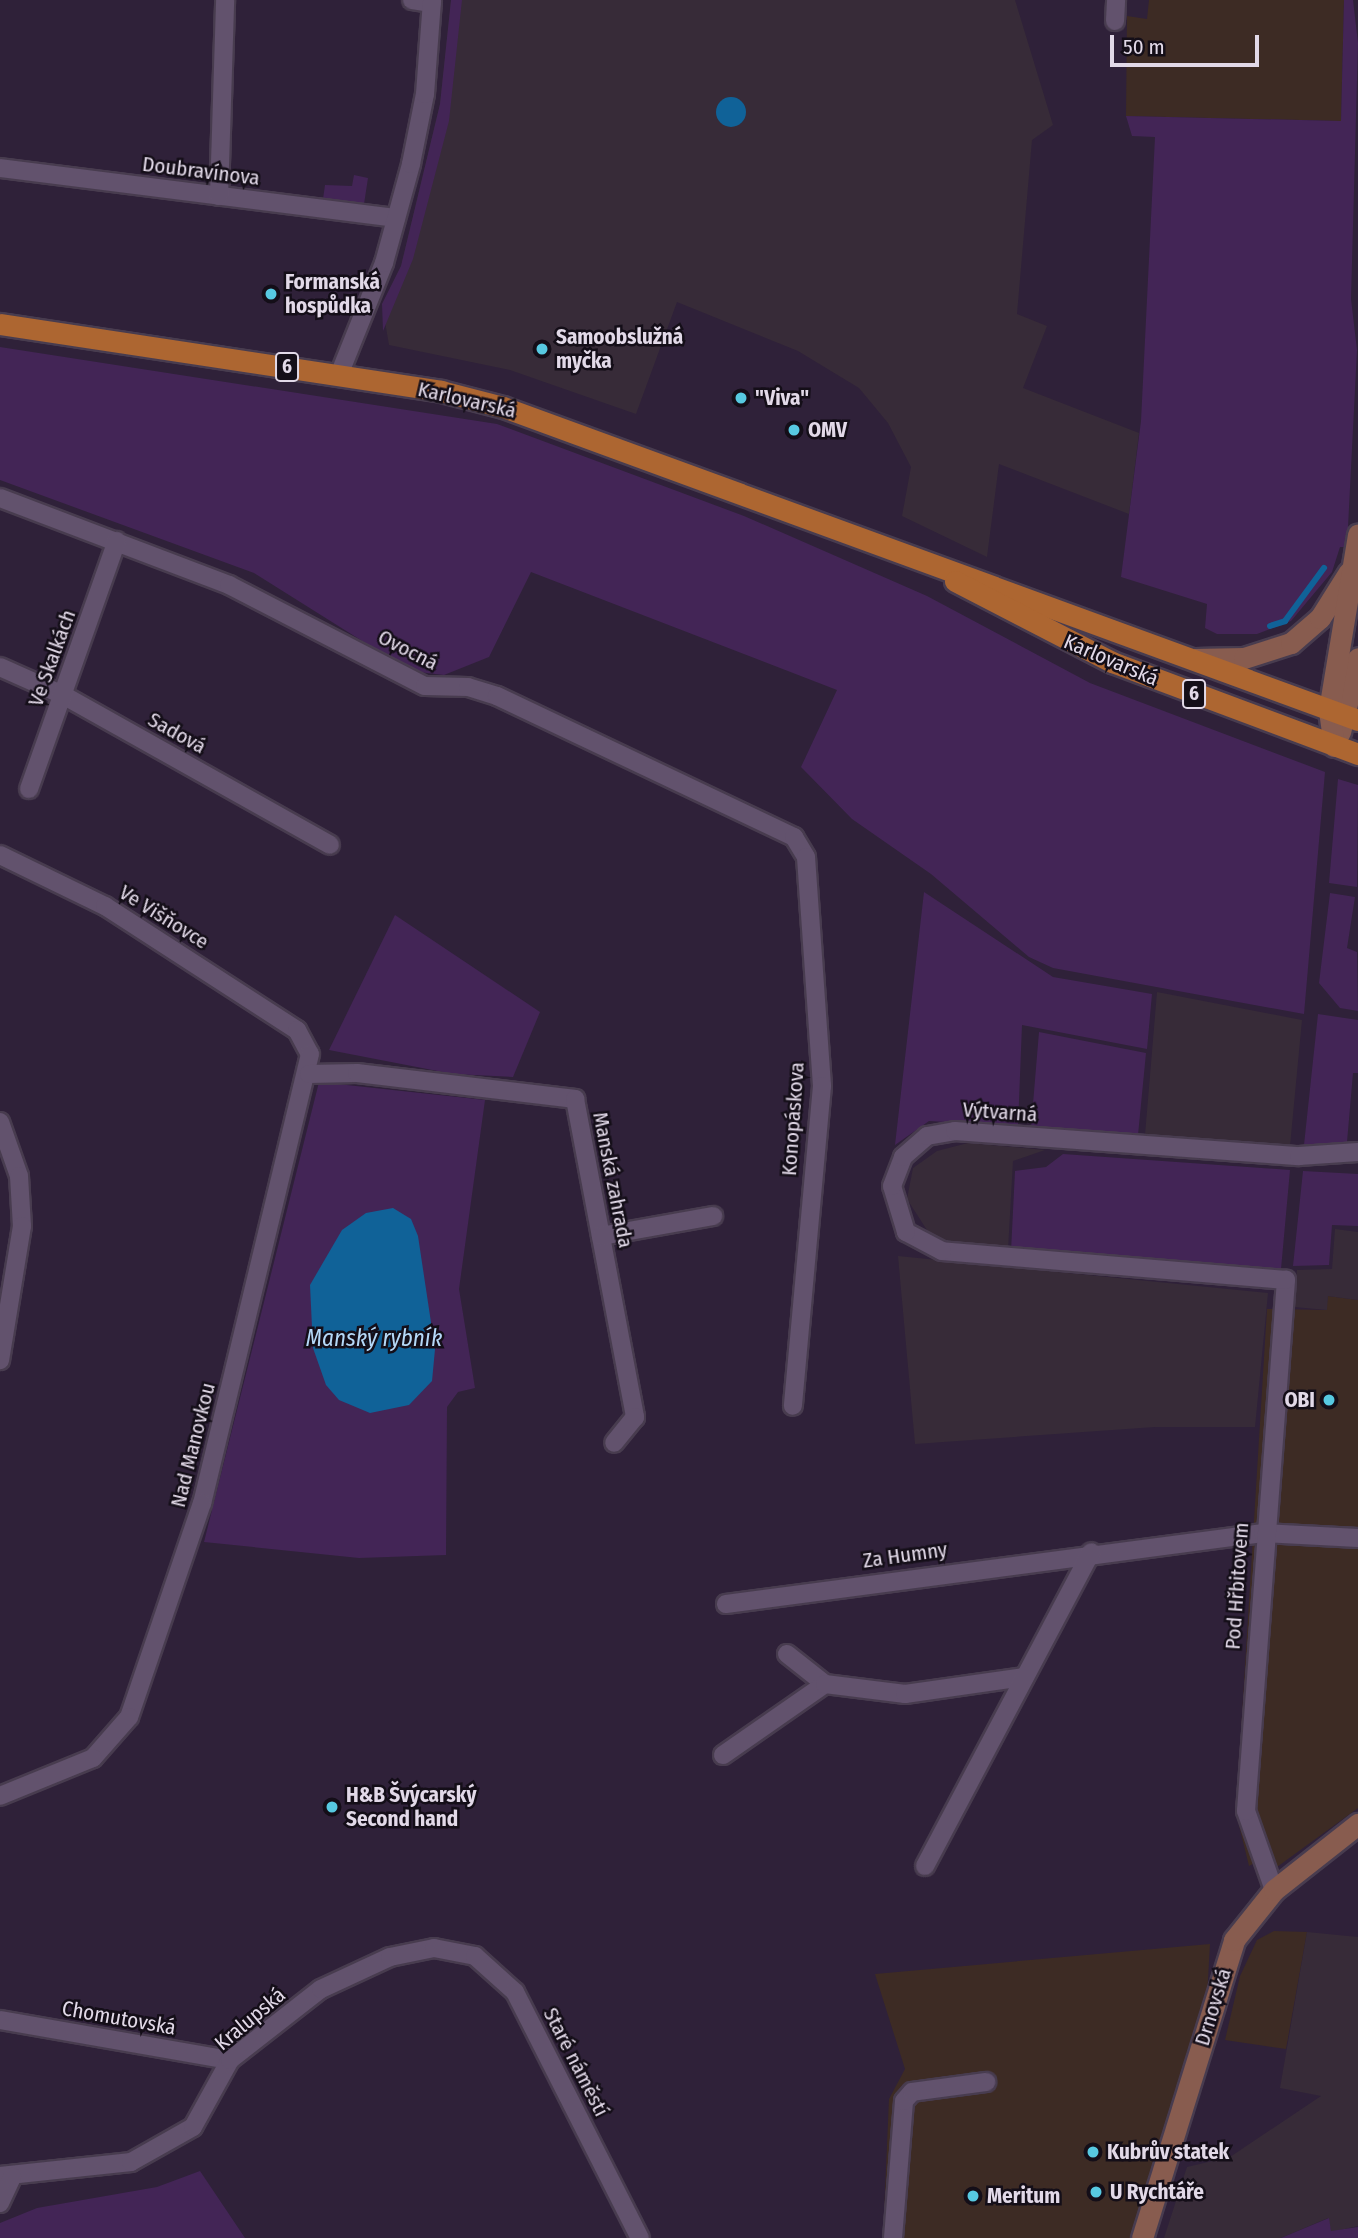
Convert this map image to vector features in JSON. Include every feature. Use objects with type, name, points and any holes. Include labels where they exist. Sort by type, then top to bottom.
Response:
[{"type":"main road","name":"Karlovarská","points":[[0,324],[441,391],[570,427],[1345,716]]},
{"type":"main road","points":[[1345,716],[1358,534]]},
{"type":"main road","name":"Karlovarská","points":[[914,557],[1057,638],[1358,754]]},
{"type":"main road","points":[[1192,659],[1244,658],[1291,643],[1320,618],[1356,561]]},
{"type":"main road","points":[[1334,746],[1345,716],[1358,658]]},
{"type":"main road","name":"Drnovská","points":[[1142,2238],[1234,1940],[1274,1890],[1358,1825]]},
{"type":"street","points":[[219,196],[225,0]]},
{"type":"street","points":[[339,375],[396,218],[425,94],[432,1],[412,0]]},
{"type":"street","points":[[1115,22],[1116,0]]},
{"type":"street","name":"Doubravínova","points":[[0,169],[396,218]]},
{"type":"street","name":"Ovocná","points":[[0,498],[229,585],[425,686],[468,687],[497,696],[794,837]]},
{"type":"street","name":"Ve Skalkách","points":[[29,789],[117,541]]},
{"type":"street","name":"Sadová","points":[[0,667],[63,695],[330,845]]},
{"type":"street","name":"Konopáskova","points":[[793,1406],[822,1086],[806,857],[794,837]]},
{"type":"street","name":"Ve Višňovce","points":[[0,855],[105,906],[297,1030]]},
{"type":"street","name":"Nad Manovkou","points":[[0,1796],[93,1758],[129,1717],[202,1503],[309,1074],[310,1054],[297,1030]]},
{"type":"street","name":"Manská zahrada","points":[[309,1074],[357,1073],[575,1099],[635,1417],[614,1443]]},
{"type":"street","points":[[0,1122],[19,1176],[22,1226],[0,1360]]},
{"type":"street","name":"Výtvarná","points":[[1286,1280],[942,1251],[906,1232],[892,1186],[904,1157],[927,1136],[955,1131],[1299,1156],[1358,1152]]},
{"type":"street","points":[[601,1236],[713,1216]]},
{"type":"street","name":"Pod Hřbitovem","points":[[1274,1890],[1246,1811],[1263,1533],[1286,1280]]},
{"type":"street","name":"Za Humny","points":[[726,1604],[1091,1552],[1263,1533],[1358,1538]]},
{"type":"street","points":[[925,1866],[1091,1552]]},
{"type":"street","points":[[787,1654],[825,1684],[905,1694],[1025,1677]]},
{"type":"street","points":[[723,1755],[825,1684]]},
{"type":"street","name":"Kralupská","points":[[6,2176],[131,2162],[193,2127],[230,2060],[321,1989],[390,1957],[434,1948]]},
{"type":"street","name":"Staré náměstí","points":[[434,1948],[475,1956],[515,1992],[640,2238]]},
{"type":"street","name":"Chomutovská","points":[[0,2020],[230,2060]]},
{"type":"street","points":[[893,2238],[904,2101],[912,2092],[986,2082]]},
{"type":"street","points":[[0,2203],[6,2176]]},
{"type":"shaded area","points":[[451,0],[1015,0],[1053,125],[1032,140],[1017,314],[1047,326],[1023,388],[1139,433],[1129,514],[999,464],[987,557],[902,516],[911,467],[888,423],[859,388],[798,351],[677,302],[636,414],[510,370],[389,345],[382,304],[401,266],[440,104]]},
{"type":"shaded area","points":[[451,0],[462,0],[449,121],[413,259],[383,331],[382,304],[401,266],[440,104]]},
{"type":"shaded area","points":[[1149,0],[1344,0],[1341,121],[1126,116],[1127,16],[1147,19]]},
{"type":"shaded area","points":[[1344,0],[1353,0],[1358,43],[1351,299],[1357,350],[1347,547],[1340,547],[1332,572],[1291,621],[1257,634],[1217,634],[1205,628],[1207,604],[1121,577],[1141,421],[1155,137],[1132,136],[1126,116],[1341,121]]},
{"type":"shaded area","points":[[354,175],[368,178],[364,204],[323,199],[325,185],[352,186]]},
{"type":"shaded area","points":[[0,347],[497,424],[744,516],[927,596],[1090,683],[1325,772],[1304,1014],[1053,968],[1029,957],[931,874],[852,819],[801,767],[837,690],[531,572],[489,657],[444,675],[410,671],[254,573],[0,480]]},
{"type":"shaded area","points":[[1338,779],[1358,785],[1357,887],[1329,883]]},
{"type":"shaded area","points":[[924,892],[1053,977],[1152,994],[1147,1049],[1022,1025],[1018,1126],[929,1121],[895,1145]]},
{"type":"shaded area","points":[[1330,893],[1355,897],[1347,948],[1357,952],[1358,1011],[1340,1008],[1319,983]]},
{"type":"shaded area","points":[[395,915],[540,1012],[513,1077],[453,1074],[329,1050]]},
{"type":"shaded area","points":[[1157,992],[1302,1020],[1290,1146],[1145,1135]]},
{"type":"shaded area","points":[[1318,1014],[1358,1020],[1358,1073],[1353,1073],[1347,1142],[1304,1145]]},
{"type":"shaded area","points":[[1039,1032],[1146,1053],[1138,1135],[1031,1128]]},
{"type":"shaded area","points":[[319,1082],[485,1100],[459,1289],[475,1388],[458,1392],[447,1407],[446,1555],[359,1558],[204,1542]]},
{"type":"shaded area","points":[[968,1143],[1045,1150],[1013,1161],[1008,1250],[934,1241],[907,1199],[913,1168],[937,1151]]},
{"type":"shaded area","points":[[1063,1154],[1290,1170],[1281,1269],[1011,1251],[1015,1171],[1046,1167]]},
{"type":"shaded area","points":[[1303,1171],[1358,1174],[1358,1226],[1332,1225],[1329,1265],[1293,1266]]},
{"type":"shaded area","points":[[1335,1229],[1358,1232],[1358,1300],[1328,1296],[1327,1310],[1294,1307],[1297,1270],[1332,1269]]},
{"type":"shaded area","points":[[898,1256],[1268,1293],[1255,1427],[1155,1427],[915,1444]]},
{"type":"shaded area","points":[[1328,1296],[1358,1300],[1358,1808],[1277,1867],[1271,1854],[1249,1866],[1236,1813],[1267,1309],[1326,1310]]},
{"type":"shaded area","points":[[1274,1931],[1307,1932],[1286,2049],[1225,2040],[1240,1976],[1257,1940]]},
{"type":"shaded area","points":[[1307,1932],[1358,1937],[1358,2226],[1331,2232],[1328,2218],[1281,2238],[1164,2238],[1187,2167],[1230,2157],[1321,2096],[1280,2088]]},
{"type":"shaded area","points":[[1210,1944],[1207,1997],[1132,2238],[883,2238],[889,2099],[905,2069],[875,1974]]},
{"type":"shaded area","points":[[200,2171],[245,2238],[0,2238],[0,2223],[37,2208],[157,2187]]},
{"type":"shaded area","points":[[1329,2218],[1331,2231],[1358,2227],[1358,2238],[1281,2238]]},
{"type":"water","points":[[731,97],[742,101],[746,112],[742,123],[731,127],[720,123],[716,112],[720,101]]},
{"type":"water","name":"Manský rybník","points":[[393,1208],[411,1219],[418,1236],[435,1349],[432,1381],[409,1405],[370,1413],[339,1400],[326,1385],[313,1348],[310,1285],[342,1230],[366,1213]]},
{"type":"waterway","points":[[1270,626],[1285,621],[1324,568]]},
{"type":"place","name":"Formanská hospůdka","points":[[271,294]]},
{"type":"place","name":"Samoobslužná myčka","points":[[542,349]]},
{"type":"place","name":"\"Viva\"","points":[[741,398]]},
{"type":"place","name":"OMV","points":[[794,430]]},
{"type":"place","name":"OBI","points":[[1329,1400]]},
{"type":"place","name":"H&B Švýcarský Second hand","points":[[332,1807]]},
{"type":"place","name":"Kubrův statek","points":[[1093,2152]]},
{"type":"place","name":"U Rychtáře","points":[[1096,2192]]},
{"type":"place","name":"Meritum","points":[[973,2196]]}]
